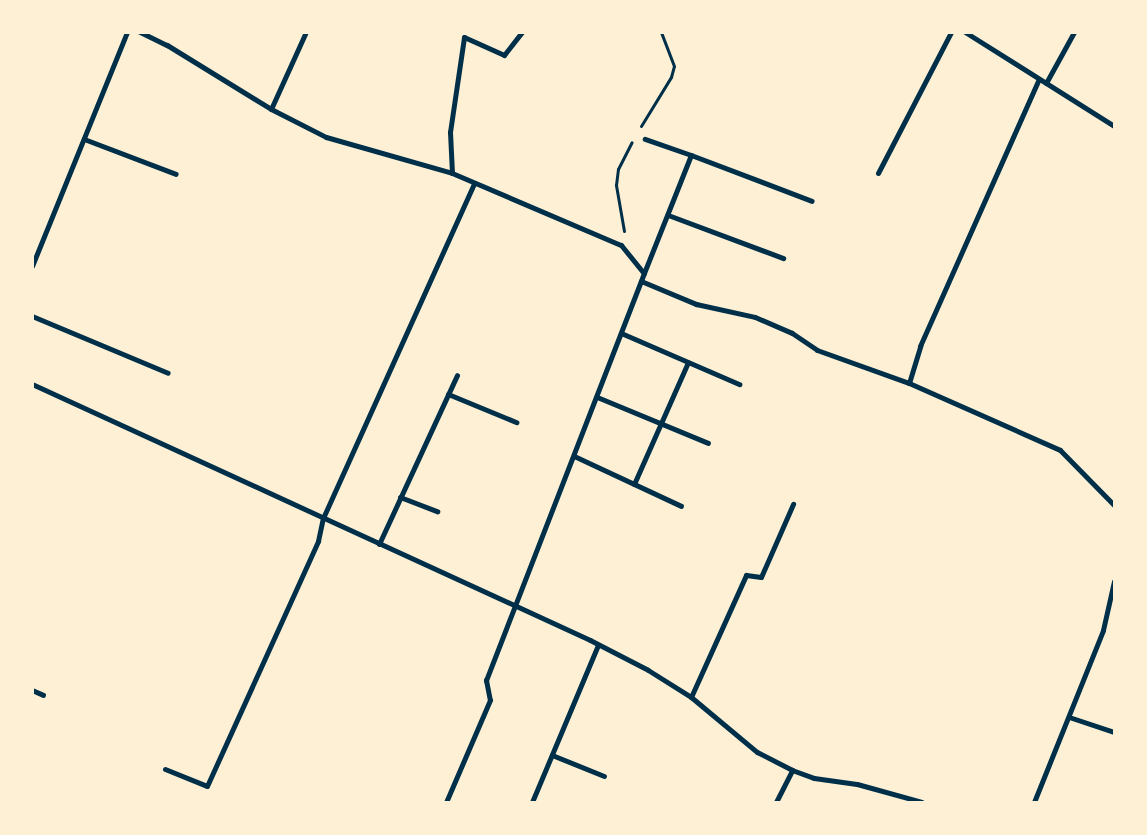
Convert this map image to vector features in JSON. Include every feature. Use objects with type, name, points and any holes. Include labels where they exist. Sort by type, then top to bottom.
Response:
[{"type":"street","points":[[32,266],[126,32]]},
{"type":"street","points":[[140,32],[167,45],[271,109],[326,137],[452,173],[621,245],[644,273]]},
{"type":"street","points":[[271,109],[306,32]]},
{"type":"street","points":[[452,173],[450,132],[464,37],[504,55],[522,32]]},
{"type":"street","points":[[878,173],[951,32]]},
{"type":"street","points":[[965,32],[1114,126]]},
{"type":"street","points":[[1046,83],[1074,32]]},
{"type":"street","points":[[909,383],[920,346],[1039,79]]},
{"type":"street","points":[[84,139],[176,174]]},
{"type":"street","points":[[646,139],[812,201]]},
{"type":"street","points":[[446,802],[490,700],[486,680],[691,155]]},
{"type":"street","points":[[165,769],[208,786],[318,541],[323,518],[474,183]]},
{"type":"street","points":[[668,215],[783,258]]},
{"type":"street","points":[[641,281],[696,304],[755,317],[792,333],[817,350],[909,383],[1060,450],[1114,505]]},
{"type":"street","points":[[32,316],[168,374]]},
{"type":"street","points":[[621,333],[739,384]]},
{"type":"street","points":[[634,484],[688,362]]},
{"type":"street","points":[[379,544],[457,375]]},
{"type":"street","points":[[32,384],[516,606],[648,670],[691,697],[757,752],[792,770],[814,778],[857,784],[922,802]]},
{"type":"street","points":[[448,394],[516,422]]},
{"type":"street","points":[[596,397],[708,443]]},
{"type":"street","points":[[574,456],[681,506]]},
{"type":"street","points":[[400,497],[437,511]]},
{"type":"street","points":[[691,697],[746,575],[761,577],[793,504]]},
{"type":"street","points":[[1034,802],[1103,630],[1114,581]]},
{"type":"street","points":[[532,802],[598,645]]},
{"type":"street","points":[[32,690],[43,695]]},
{"type":"street","points":[[1069,717],[1114,732]]},
{"type":"street","points":[[552,755],[604,776]]},
{"type":"street","points":[[776,802],[792,770]]}]
